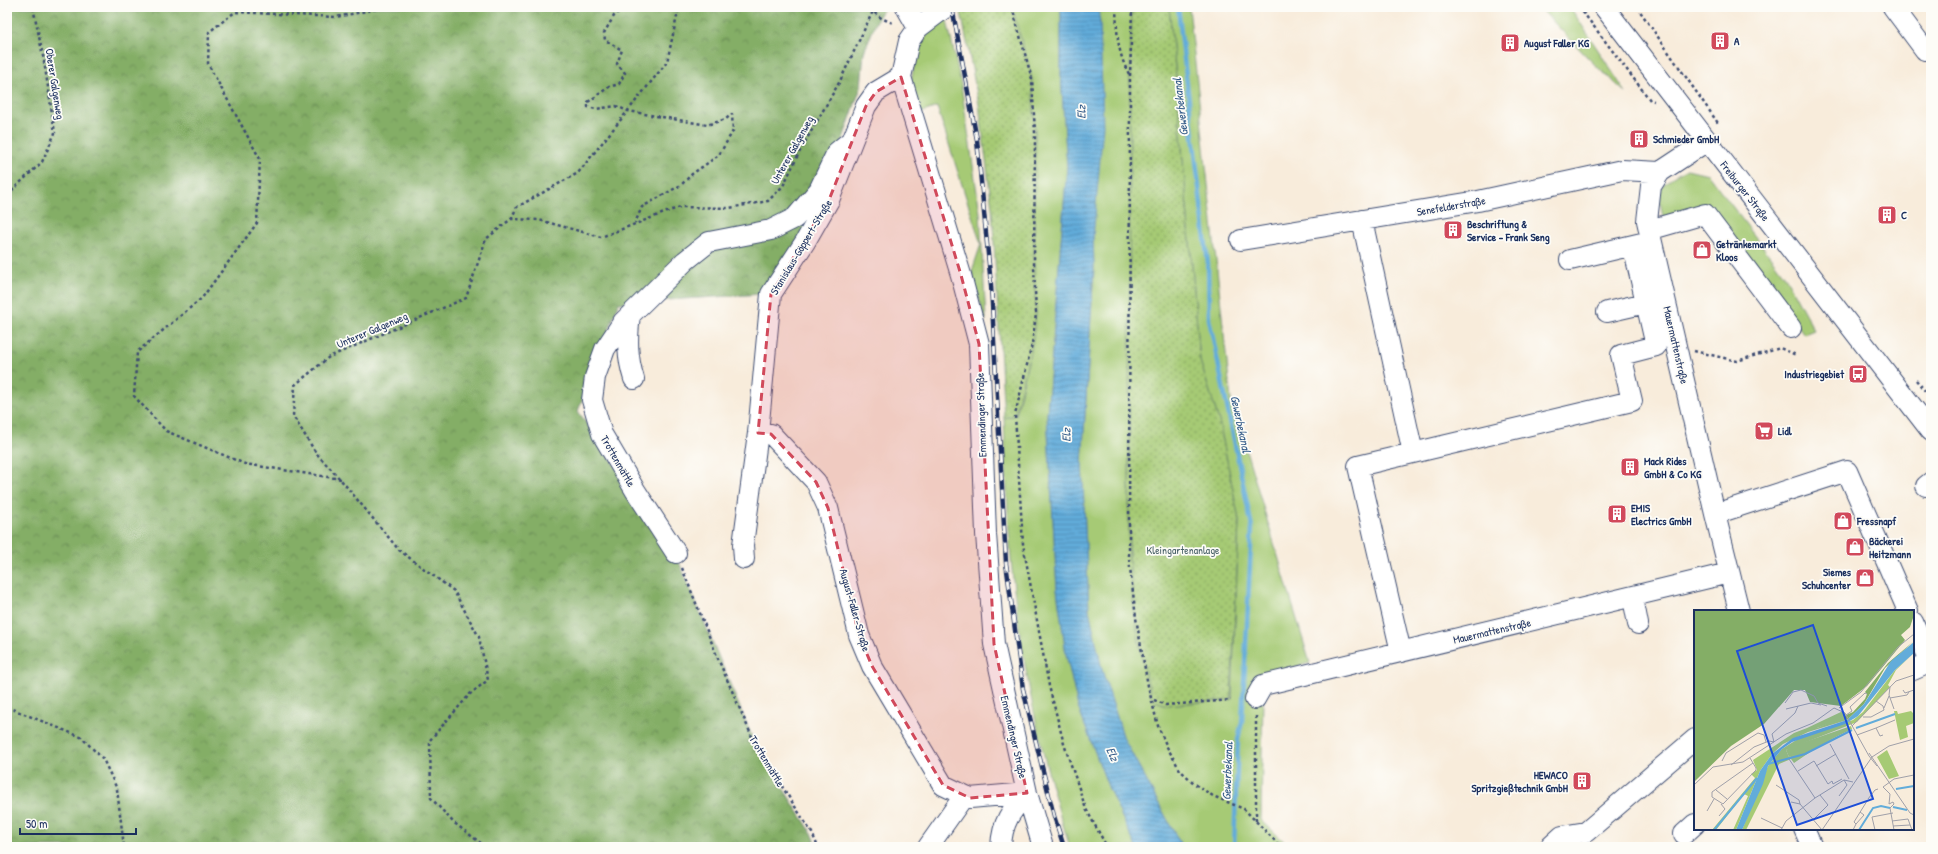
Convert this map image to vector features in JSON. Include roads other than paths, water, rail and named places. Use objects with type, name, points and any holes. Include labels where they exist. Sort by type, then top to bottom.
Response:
[{"type":"street","points":[[906,7],[918,28]]},
{"type":"street","points":[[900,77],[909,41],[918,28],[946,7]]},
{"type":"street","name":"Freiburger Straße","points":[[1604,7],[1714,135],[1931,431]]},
{"type":"street","points":[[1892,7],[1925,50]]},
{"type":"street","name":"Stanislaus-Göppert-Straße","points":[[744,559],[743,545],[758,433],[771,294],[805,242],[829,200],[866,106],[876,92],[900,77]]},
{"type":"street","name":"Emmendinger Straße","points":[[900,77],[962,275],[979,344],[986,534],[994,644],[1026,793],[1043,847]]},
{"type":"street","name":"Mauermattenstraße","points":[[1714,135],[1660,172],[1651,186],[1648,209],[1650,236],[1676,347],[1696,459],[1715,514],[1739,610]]},
{"type":"street","name":"Trottenmättle","points":[[676,553],[635,490],[602,434],[592,400],[595,377],[604,349],[623,322],[685,261],[709,242],[771,230],[795,218],[819,190],[837,152],[854,139]]},
{"type":"street","name":"Senefelderstraße","points":[[1240,240],[1478,201],[1622,170],[1660,172]]},
{"type":"street","points":[[1570,260],[1633,246],[1650,236],[1705,214],[1791,328]]},
{"type":"street","points":[[1362,220],[1413,453]]},
{"type":"street","points":[[1401,652],[1358,466],[1632,401],[1621,355],[1656,346],[1633,246]]},
{"type":"street","points":[[1607,312],[1646,303]]},
{"type":"street","points":[[630,315],[627,338],[630,367],[634,380]]},
{"type":"street","name":"August-Faller-Straße","points":[[758,433],[771,434],[816,482],[828,508],[859,635],[872,666],[943,785],[970,798],[1026,793]]},
{"type":"street","points":[[1715,514],[1772,499],[1847,471],[1908,610]]},
{"type":"street","name":"Mauermattenstraße","points":[[1257,696],[1263,685],[1633,598],[1729,573]]},
{"type":"street","points":[[1633,598],[1638,624]]},
{"type":"street","points":[[1914,624],[1931,662],[1914,670]]},
{"type":"street","points":[[1550,847],[1562,836],[1586,832],[1640,796],[1666,755],[1694,740]]},
{"type":"street","points":[[1001,847],[1009,813],[1026,793]]},
{"type":"street","points":[[928,847],[964,796]]},
{"type":"street","points":[[1804,830],[1812,847]]},
{"type":"water","name":"Elz","points":[[1061,7],[1098,7],[1100,23],[1103,126],[1093,238],[1094,267],[1082,463],[1089,610],[1102,670],[1124,739],[1182,847],[1136,847],[1109,789],[1078,707],[1066,654],[1057,590],[1047,415],[1067,167],[1061,75]]},
{"type":"waterway","name":"Gewerbekanal","points":[[1178,7],[1208,264],[1209,319],[1252,527],[1242,722],[1238,739],[1234,847]]},
{"type":"railway","points":[[952,7],[977,140],[991,285],[1006,563],[1023,689],[1054,816],[1064,847]]},
{"type":"place","name":"A","points":[[1720,41]]},
{"type":"place","name":"August Faller KG","points":[[1510,43]]},
{"type":"place","name":"Schmieder GmbH","points":[[1639,139]]},
{"type":"place","name":"C","points":[[1887,215]]},
{"type":"place","name":"Beschriftung & Service - Frank Seng","points":[[1453,230]]},
{"type":"place","name":"Getränkemarkt Kloos","points":[[1702,250]]},
{"type":"place","name":"Industriegebiet","points":[[1858,374]]},
{"type":"place","name":"Lidl","points":[[1764,431]]},
{"type":"place","name":"Mack Rides GmbH & Co KG","points":[[1630,467]]},
{"type":"place","name":"EMIS Electrics GmbH","points":[[1617,514]]},
{"type":"place","name":"Fressnapf","points":[[1843,521]]},
{"type":"place","name":"Bäckerei Heitzmann","points":[[1855,547]]},
{"type":"place","name":"Siemes Schuhcenter","points":[[1865,578]]},
{"type":"place","name":"HEWACO Spritzgießtechnik GmbH","points":[[1582,781]]},
{"type":"park label","name":"Kleingartenanlage","points":[[1183,550]]}]
